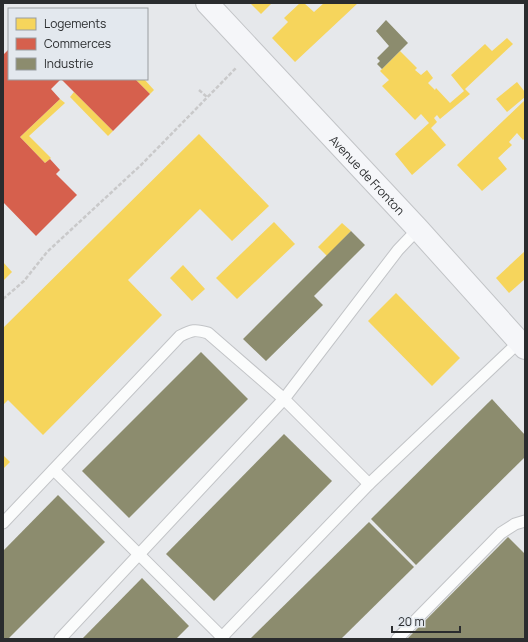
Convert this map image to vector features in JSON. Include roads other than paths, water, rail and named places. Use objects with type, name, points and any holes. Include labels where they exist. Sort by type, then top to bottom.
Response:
[{"type":"street","name":"Avenue de Fronton","points":[[207,3],[418,229],[522,345]]},
{"type":"lane","points":[[60,639],[284,400],[398,250],[418,229]]},
{"type":"lane","points":[[3,523],[180,336],[190,330],[199,330],[208,333],[284,400],[369,484]]},
{"type":"lane","points":[[54,470],[222,638],[369,484],[522,345]]},
{"type":"lane","points":[[397,639],[502,533],[515,524],[525,521]]}]
